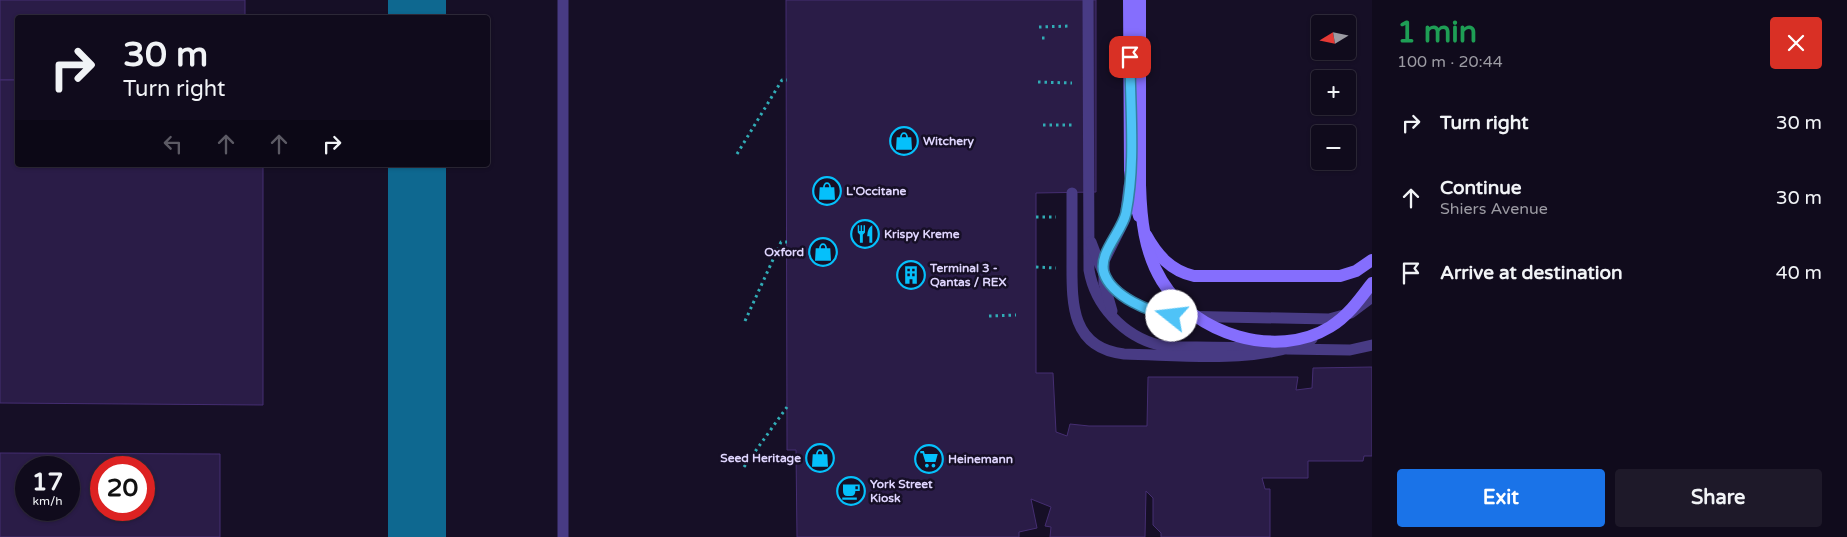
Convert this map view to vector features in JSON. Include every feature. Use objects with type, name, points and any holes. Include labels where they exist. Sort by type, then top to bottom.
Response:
[{"type":"street","points":[[1129,0],[1130,170],[1138,212],[1150,242],[1167,263],[1185,274],[1340,276],[1356,272],[1372,260]]},
{"type":"street","points":[[1140,0],[1141,216],[1147,246],[1162,282],[1172,295],[1195,316],[1215,328],[1244,338],[1290,340],[1304,338],[1328,328],[1340,320],[1359,302],[1372,284]]},
{"type":"lane","points":[[563,0],[563,537]]},
{"type":"lane","points":[[1088,0],[1089,270],[1092,286],[1098,300],[1118,322],[1145,340],[1171,346],[1350,350],[1372,345]]},
{"type":"lane","points":[[1118,322],[1106,297],[1103,271],[1107,252],[1125,219],[1130,170]]},
{"type":"lane","points":[[1072,193],[1072,305],[1081,328],[1095,344],[1104,350],[1124,354],[1265,354],[1298,345],[1328,328]]},
{"type":"lane","points":[[1089,237],[1108,282],[1118,292],[1149,310],[1172,316],[1329,319],[1351,313],[1372,297]]},
{"type":"path","points":[[1039,26],[1071,26]]},
{"type":"path","points":[[1042,38],[1048,38]]},
{"type":"path","points":[[737,154],[782,80],[786,80]]},
{"type":"path","points":[[1038,82],[1072,82]]},
{"type":"path","points":[[1043,125],[1088,125]]},
{"type":"path","points":[[745,321],[781,242],[787,242]]},
{"type":"path","points":[[989,316],[1016,315]]},
{"type":"path","points":[[744,467],[786,407]]},
{"type":"building","points":[[0,0],[245,0],[245,15],[15,15],[15,80],[0,80]]},
{"type":"building","name":"Terminal 3 - Qantas / REX","points":[[786,0],[1096,0],[1096,192],[1036,193],[1036,373],[1053,373],[1056,432],[1067,436],[1070,424],[1089,426],[1147,426],[1148,377],[1298,377],[1296,390],[1312,388],[1313,368],[1372,367],[1372,456],[1364,456],[1363,461],[1308,461],[1308,478],[1262,478],[1265,489],[1270,489],[1270,537],[1161,537],[1161,533],[1153,525],[1153,498],[1146,491],[1145,537],[1050,537],[1051,527],[1045,526],[1051,507],[1031,499],[1037,528],[1019,532],[1019,537],[797,537],[796,450],[787,450]]},
{"type":"building","points":[[0,80],[15,80],[15,167],[263,167],[263,405],[0,403]]},
{"type":"building","points":[[0,453],[220,454],[220,537],[0,537]]},
{"type":"taxiway","points":[[417,0],[417,15]]},
{"type":"taxiway","points":[[417,167],[417,537]]},
{"type":"place","name":"Witchery","points":[[904,141]]},
{"type":"place","name":"L'Occitane","points":[[827,191]]},
{"type":"place","name":"Krispy Kreme","points":[[865,234]]},
{"type":"place","name":"Oxford","points":[[823,252]]},
{"type":"place","name":"Terminal 3 - Qantas / REX","points":[[911,275]]},
{"type":"place","name":"Seed Heritage","points":[[820,458]]},
{"type":"place","name":"Heinemann","points":[[929,459]]},
{"type":"place","name":"York Street Kiosk","points":[[851,491]]},
{"type":"route","points":[[1130,57],[1130,170],[1128,205],[1120,232],[1107,252],[1103,271],[1108,282],[1118,292],[1149,310],[1172,316]]}]
